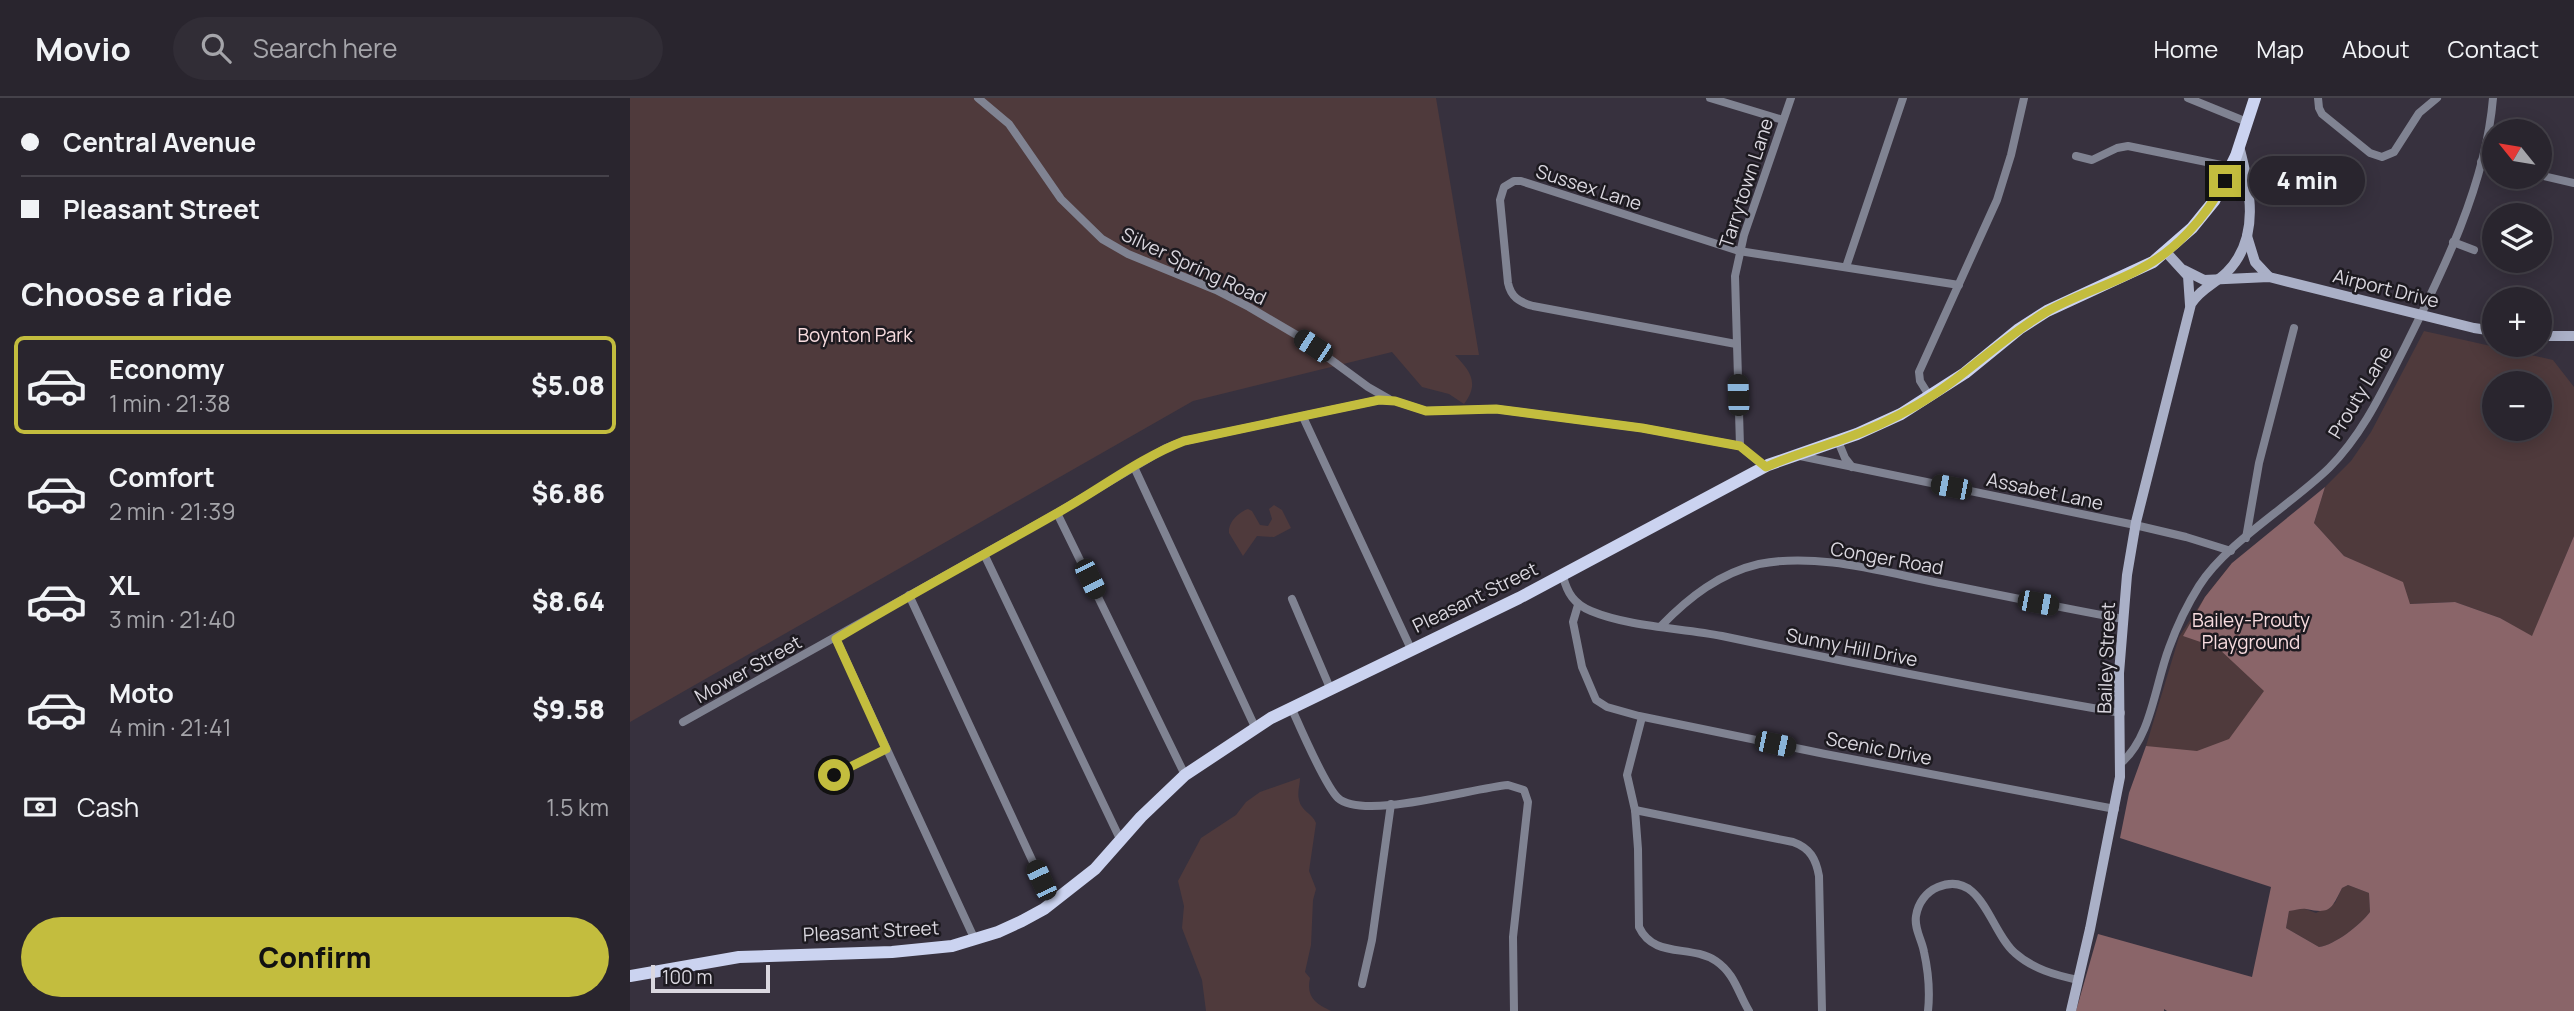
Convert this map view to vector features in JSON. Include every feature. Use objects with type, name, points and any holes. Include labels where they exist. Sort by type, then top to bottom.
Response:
[{"type":"main road","name":"Pleasant Street","points":[[630,976],[739,957],[928,949],[975,940],[1022,921],[1052,903],[1095,869],[1185,775],[1255,727],[1291,707],[1563,576],[1766,467],[1901,414],[1965,373],[2019,329],[2047,311],[2138,270],[2166,252],[2200,220],[2225,181],[2255,98]]},
{"type":"street","name":"Silver Spring Road","points":[[978,98],[1009,124],[1061,199],[1102,239],[1128,254],[1216,290],[1249,307],[1327,355],[1368,387],[1395,401]]},
{"type":"street","points":[[1710,98],[1783,120]]},
{"type":"street","name":"Tarrytown Lane","points":[[1740,446],[1734,288],[1739,251],[1791,98]]},
{"type":"street","points":[[1846,267],[1903,98]]},
{"type":"street","points":[[1930,397],[1921,384],[1919,372],[2001,189],[2024,98]]},
{"type":"street","points":[[2188,98],[2248,122]]},
{"type":"street","points":[[2318,98],[2322,114],[2370,153],[2382,157],[2394,152],[2419,113],[2437,98]]},
{"type":"street","name":"Prouty Lane","points":[[2121,763],[2130,756],[2141,738],[2168,649],[2187,606],[2201,583],[2231,551],[2330,467],[2348,446],[2381,394],[2421,315],[2453,242],[2481,162],[2492,117],[2493,98]]},
{"type":"street","points":[[2076,156],[2092,160],[2117,148],[2128,146],[2231,167]]},
{"type":"street","points":[[2239,146],[2250,198],[2247,236],[2255,262],[2269,277]]},
{"type":"street","points":[[2552,178],[2574,183]]},
{"type":"street","name":"Sussex Lane","points":[[1736,344],[1520,302],[1509,288],[1500,195],[1508,183],[1521,181],[1739,251],[1959,285]]},
{"type":"street","points":[[2225,181],[2241,186],[2250,198]]},
{"type":"street","points":[[2217,279],[2228,271],[2247,236]]},
{"type":"street","points":[[2453,242],[2474,250]]},
{"type":"street","points":[[2166,252],[2184,270]]},
{"type":"street","name":"Airport Drive","points":[[2184,270],[2200,279],[2269,277],[2482,328]]},
{"type":"street","name":"Bailey Street","points":[[2184,270],[2190,283],[2190,308]]},
{"type":"street","name":"Bailey Street","points":[[2071,1011],[2115,809],[2121,763],[2119,673],[2135,525],[2190,308],[2196,296],[2217,279]]},
{"type":"street","points":[[2246,538],[2259,463],[2294,328]]},
{"type":"street","points":[[2552,336],[2574,335]]},
{"type":"street","name":"Mower Street","points":[[683,722],[836,639],[1166,448],[1184,441],[1379,400],[1395,401],[1426,411],[1496,409],[1558,416],[1740,446],[1766,467]]},
{"type":"street","points":[[1303,417],[1410,649]]},
{"type":"street","points":[[1832,443],[1833,459],[1842,465]]},
{"type":"street","points":[[1832,443],[1852,467]]},
{"type":"street","name":"Assabet Lane","points":[[1796,455],[2135,525],[2231,551]]},
{"type":"street","points":[[1134,467],[1255,727]]},
{"type":"street","points":[[1057,513],[1185,775]]},
{"type":"street","points":[[984,554],[1121,841]]},
{"type":"street","name":"Conger Road","points":[[1661,626],[1680,606],[1712,582],[1757,565],[1803,561],[1855,567],[2123,619]]},
{"type":"street","points":[[1563,576],[1571,598],[1578,605]]},
{"type":"street","points":[[909,595],[1052,903]]},
{"type":"street","points":[[1292,599],[1330,688]]},
{"type":"street","name":"Sunny Hill Drive","points":[[1578,605],[1606,616],[2121,713]]},
{"type":"street","name":"Scenic Drive","points":[[1578,605],[1573,622],[1578,648],[1587,682],[1599,702],[1642,717],[2115,809]]},
{"type":"street","points":[[836,639],[975,940]]},
{"type":"street","points":[[1291,707],[1321,770],[1339,798],[1358,807],[1507,785],[1524,790],[1528,802],[1513,937],[1514,1011]]},
{"type":"street","points":[[1642,717],[1627,775],[1635,810],[1640,881],[1637,918],[1641,931],[1649,941],[1661,948],[1694,951],[1716,961],[1734,978],[1749,1011]]},
{"type":"street","points":[[834,775],[886,749]]},
{"type":"street","points":[[1362,984],[1372,940],[1391,804]]},
{"type":"street","points":[[1635,810],[1793,842],[1808,850],[1814,857],[1819,876],[1822,1011]]},
{"type":"street","points":[[1928,1011],[1926,964],[1916,928],[1916,916],[1926,895],[1947,885],[1959,885],[1975,893],[1983,902],[1997,934],[2021,958],[2044,971],[2078,981]]},
{"type":"green space","name":"Boynton Park","points":[[630,98],[1436,98],[1479,355],[1455,355],[1471,378],[1469,397],[1464,404],[1449,394],[1422,387],[1392,352],[1193,401],[630,722]]},
{"type":"green space","name":"Bailey-Prouty Playground","points":[[2424,331],[2482,344],[2482,357],[2540,357],[2553,360],[2574,387],[2574,536],[2532,637],[2500,618],[2455,602],[2410,604],[2235,771],[2146,746],[2179,637],[2205,597],[2232,563],[2281,580],[2357,562],[2344,556],[2314,523],[2325,487],[2351,461],[2371,432]]},
{"type":"green space","name":"Bailey-Prouty Playground","points":[[2325,487],[2314,523],[2344,556],[2403,582],[2410,604],[2455,602],[2500,618],[2532,636],[2574,536],[2574,1011],[2076,1011],[2098,934],[2252,977],[2271,887],[2120,838],[2129,793],[2146,746],[2197,751],[2229,739],[2264,691],[2218,648],[2183,636],[2205,597],[2232,563]],"holes":[[[2348,885],[2369,893],[2370,912],[2347,934],[2332,943],[2319,947],[2286,928],[2289,911],[2329,909],[2342,888]]]},
{"type":"green space","points":[[1274,505],[1282,510],[1291,528],[1274,537],[1257,536],[1243,556],[1229,533],[1232,521],[1248,509],[1260,525],[1268,526],[1272,519],[1269,509]]},
{"type":"green space","points":[[1300,778],[1300,804],[1316,823],[1309,871],[1316,889],[1311,945],[1305,972],[1310,978],[1309,990],[1313,999],[1331,1011],[1206,1011],[1202,980],[1182,928],[1184,906],[1178,881],[1201,838],[1236,815],[1246,802],[1260,792]]},
{"type":"green space","points":[[2348,885],[2369,893],[2370,912],[2347,934],[2319,947],[2286,928],[2289,911],[2303,908],[2316,913],[2335,903],[2342,888]]},
{"type":"route","points":[[834,775],[886,749],[836,639],[1166,448],[1184,441],[1379,400],[1395,401],[1426,411],[1496,409],[1642,428],[1740,446],[1766,467],[1857,434],[1901,414],[1965,373],[2019,329],[2047,311],[2147,265],[2166,252],[2200,220],[2225,181]]}]
